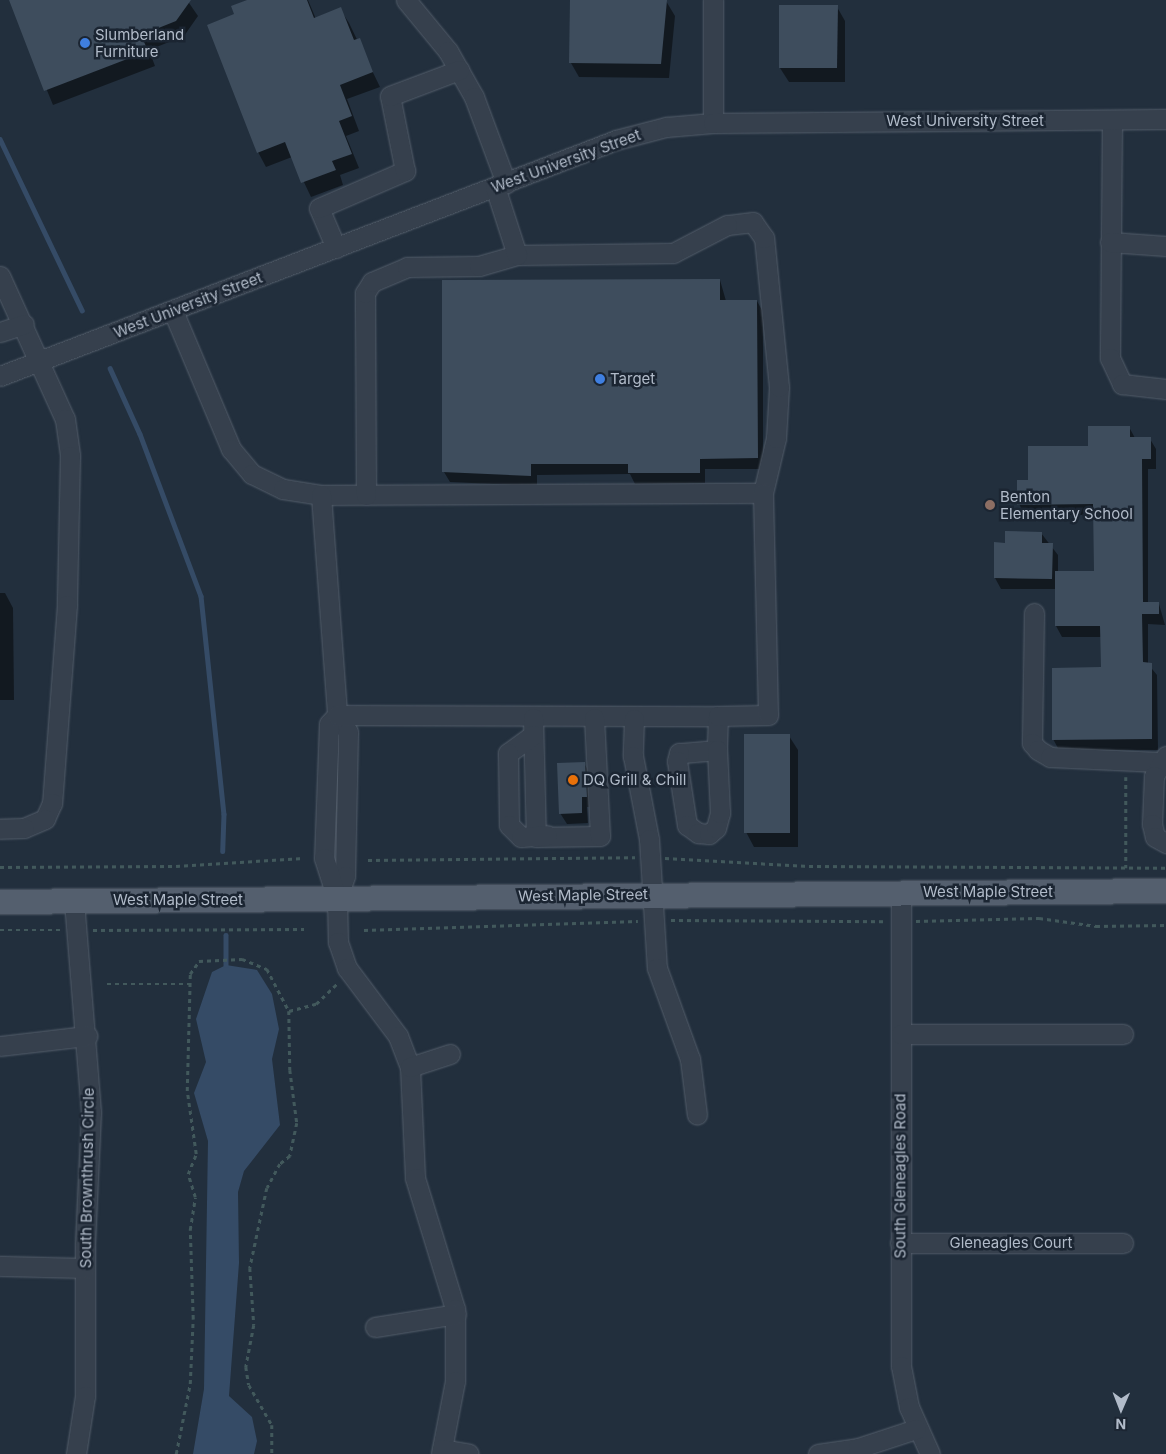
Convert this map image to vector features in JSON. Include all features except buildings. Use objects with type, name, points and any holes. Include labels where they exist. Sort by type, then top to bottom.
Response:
[{"type":"main road","name":"West Maple Street","points":[[0,902],[650,894],[1166,891]]},
{"type":"street","points":[[406,0],[459,70],[474,97],[501,185],[517,256]]},
{"type":"street","points":[[713,0],[713,123]]},
{"type":"street","points":[[336,248],[319,208],[405,170],[390,96],[459,70]]},
{"type":"street","name":"West University Street","points":[[0,376],[616,140],[666,127],[713,123],[1166,119]]},
{"type":"street","points":[[1112,120],[1110,358],[1115,375],[1136,388],[1166,389]]},
{"type":"street","points":[[337,715],[533,726],[594,718],[634,719],[768,715],[764,493],[776,438],[780,387],[764,238],[754,222],[728,225],[673,254],[517,256],[479,266],[407,267],[372,282],[365,293],[366,495]]},
{"type":"street","points":[[1110,242],[1166,246]]},
{"type":"street","points":[[0,276],[24,324],[65,419],[70,456],[67,604],[52,803],[45,819],[24,828],[0,829]]},
{"type":"street","points":[[173,311],[220,425],[240,463],[283,489],[321,495],[764,493]]},
{"type":"street","points":[[0,332],[24,324]]},
{"type":"street","points":[[321,495],[337,715],[330,724],[324,858],[337,899],[338,942],[347,968],[398,1036],[410,1067],[415,1178],[456,1314],[455,1380],[442,1452],[469,1454]]},
{"type":"street","points":[[1034,613],[1032,743],[1038,750],[1050,757],[1163,759],[1154,776],[1152,824],[1155,837],[1166,843]]},
{"type":"street","points":[[717,750],[718,716]]},
{"type":"street","points":[[533,726],[514,745],[507,761],[509,826],[512,834],[536,837],[600,836],[599,758],[594,750],[594,718]]},
{"type":"street","points":[[634,719],[633,756],[649,858],[656,968],[690,1059],[697,1115]]},
{"type":"street","points":[[533,726],[536,837]]},
{"type":"street","name":"South Gleneagles Road","points":[[901,893],[901,1366],[916,1429],[930,1454]]},
{"type":"street","name":"South Brownthrush Circle","points":[[74,901],[87,1036],[91,1112],[84,1268],[85,1396],[76,1454]]},
{"type":"street","points":[[900,1034],[1123,1034]]},
{"type":"street","points":[[0,1046],[87,1036]]},
{"type":"street","points":[[410,1067],[450,1054]]},
{"type":"street","name":"Gleneagles Court","points":[[900,1243],[1123,1244]]},
{"type":"street","points":[[0,1266],[84,1268]]},
{"type":"street","points":[[374,1328],[456,1314]]},
{"type":"street","points":[[818,1454],[858,1448],[916,1429]]},
{"type":"path","points":[[1126,772],[1126,868]]},
{"type":"path","points":[[0,866],[176,866],[304,858]]},
{"type":"path","points":[[368,860],[649,858],[809,866],[1166,868]]},
{"type":"path","points":[[364,930],[652,921],[901,921],[1039,918],[1096,926],[1166,924]]},
{"type":"path","points":[[0,930],[304,929]]},
{"type":"path","points":[[176,1454],[190,1384],[193,1319],[190,1230],[195,1197],[188,1174],[196,1154],[187,1092],[190,984],[199,961],[233,960],[267,969],[289,1011],[290,1070],[297,1124],[290,1156],[280,1164],[267,1188],[256,1236],[250,1268],[254,1325],[246,1367],[249,1386],[272,1425],[272,1454]]},
{"type":"path","points":[[107,984],[190,984]]},
{"type":"path","points":[[289,1011],[316,1004],[336,984]]},
{"type":"water","points":[[226,965],[257,970],[272,994],[279,1029],[272,1059],[280,1125],[244,1171],[238,1192],[239,1263],[229,1396],[252,1417],[257,1441],[254,1454],[193,1454],[204,1389],[208,1141],[194,1093],[206,1062],[196,1019],[212,972]]},
{"type":"waterway","points":[[0,139],[82,310]]},
{"type":"waterway","points":[[110,368],[140,434],[201,596],[224,814],[223,851]]},
{"type":"waterway","points":[[226,935],[226,965]]},
{"type":"place","name":"Slumberland Furniture","points":[[85,43]]},
{"type":"place","name":"Target","points":[[600,379]]},
{"type":"place","name":"Benton Elementary School","points":[[990,505]]},
{"type":"place","name":"DQ Grill & Chill","points":[[573,780]]}]
